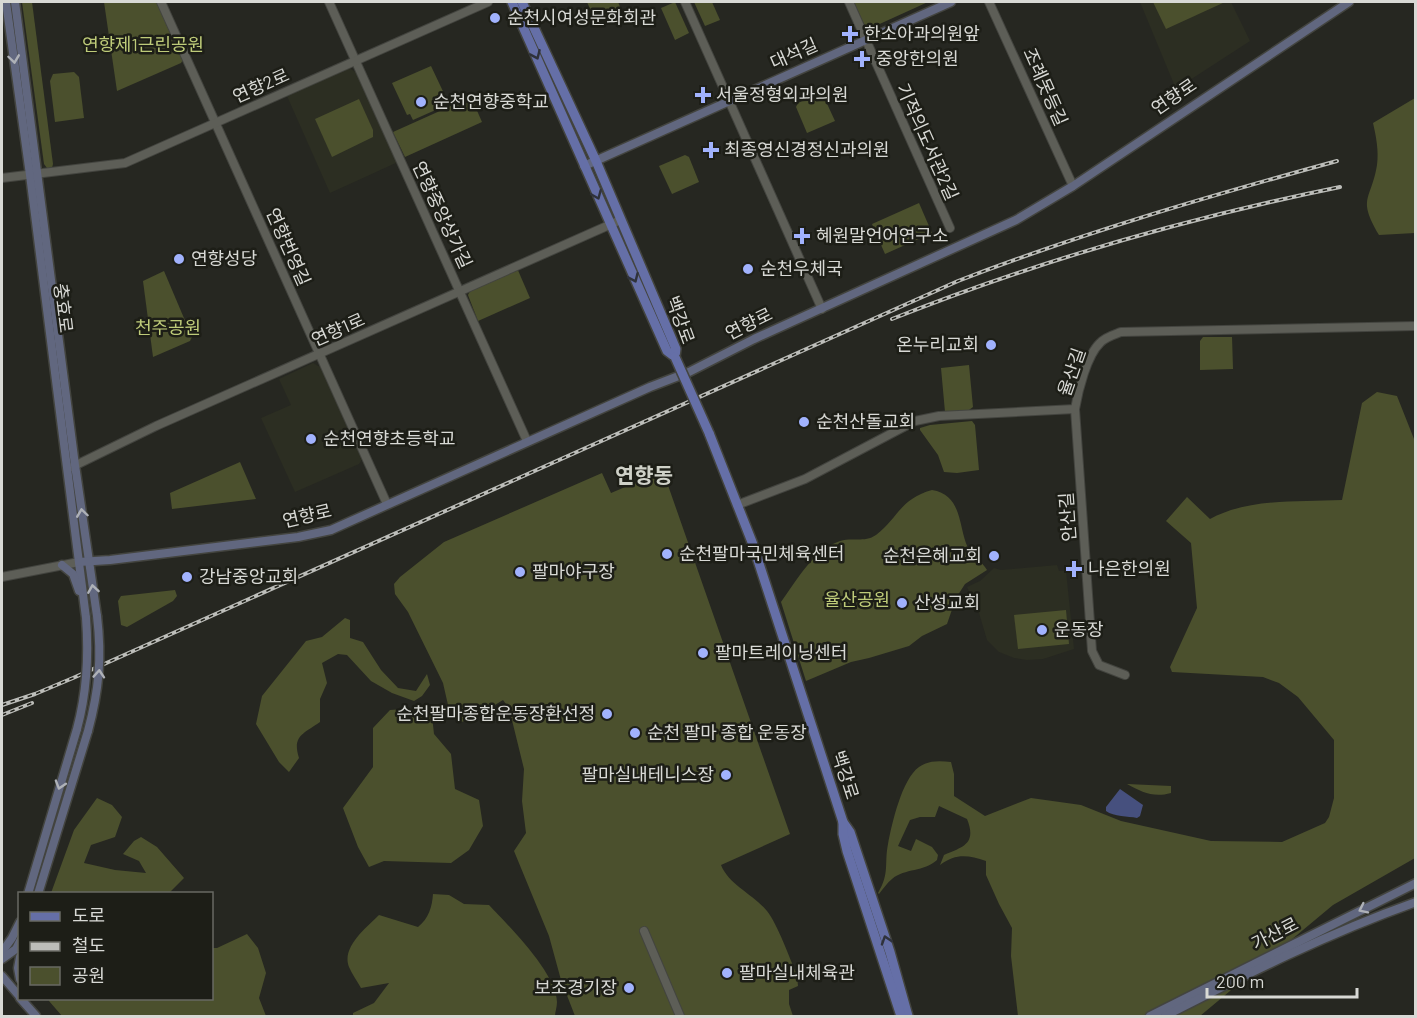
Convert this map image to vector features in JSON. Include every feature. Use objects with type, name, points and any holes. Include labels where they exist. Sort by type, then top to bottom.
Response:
[{"type":"main road","name":"충효로","points":[[6,2],[34,174]]},
{"type":"main road","name":"충효로","points":[[15,2],[71,467],[86,618],[88,675],[84,705],[29,892]]},
{"type":"main road","name":"백강로","points":[[512,2],[667,351],[675,357],[709,433],[782,631],[843,822],[850,832],[874,903],[908,1017]]},
{"type":"main road","name":"백강로","points":[[522,2],[596,161],[676,349],[675,357]]},
{"type":"main road","name":"대석길","points":[[584,166],[951,2]]},
{"type":"main road","points":[[1318,21],[1337,2]]},
{"type":"main road","name":"연향로","points":[[79,562],[313,535],[332,530],[527,441],[689,372],[754,339],[1016,220],[1073,186],[1349,2]]},
{"type":"main road","name":"충효로","points":[[39,892],[88,731],[99,686],[97,616],[71,467]]},
{"type":"main road","points":[[62,566],[72,574],[84,600]]},
{"type":"main road","name":"백강로","points":[[843,822],[843,834],[848,851],[901,1017]]},
{"type":"main road","name":"가산로","points":[[1150,1017],[1416,883]]},
{"type":"main road","name":"가산로","points":[[1165,1017],[1293,951],[1343,929],[1416,902]]},
{"type":"main road","points":[[2,952],[18,925]]},
{"type":"main road","points":[[2,959],[18,945]]},
{"type":"main road","points":[[2,976],[18,996]]},
{"type":"main road","points":[[22,1000],[37,1017]]},
{"type":"main road","points":[[28,1000],[37,1017]]},
{"type":"street","name":"연향번영길","points":[[161,2],[387,504]]},
{"type":"street","name":"연향중앙상가길","points":[[329,2],[527,441]]},
{"type":"street","name":"연향2로","points":[[2,178],[125,163],[488,2]]},
{"type":"street","points":[[685,2],[822,309]]},
{"type":"street","name":"기적의도서관2길","points":[[849,2],[950,228]]},
{"type":"street","name":"조례못등길","points":[[989,2],[1073,186]]},
{"type":"street","name":"연향1로","points":[[71,467],[621,220]]},
{"type":"street","name":"율산길","points":[[737,505],[805,479],[915,421],[939,416],[1075,409],[1079,391],[1095,348],[1108,337],[1121,332],[1416,326]]},
{"type":"street","name":"안산길","points":[[1075,409],[1092,651],[1100,665],[1125,675]]},
{"type":"street","points":[[2,577],[79,562]]},
{"type":"street","points":[[644,931],[680,1017]]},
{"type":"shaded area","points":[[1140,2],[1231,2],[1250,41],[1176,89]]},
{"type":"shaded area","points":[[349,68],[357,73],[398,162],[330,193],[287,96]]},
{"type":"shaded area","name":"순천연향초등학교","points":[[313,363],[320,367],[362,459],[359,464],[295,492],[261,418],[291,405],[279,379]]},
{"type":"shaded area","points":[[1057,565],[1059,571],[1066,571],[1074,649],[1043,659],[1027,660],[999,652],[987,640],[979,613],[967,587],[980,581],[994,568],[1001,570]]},
{"type":"green space","points":[[22,2],[32,2],[52,168],[47,168],[44,164]]},
{"type":"green space","name":"연향제1근린공원","points":[[104,2],[158,2],[184,58],[181,63],[117,91]]},
{"type":"green space","points":[[587,2],[618,2],[621,9],[595,20]]},
{"type":"green space","points":[[675,2],[689,33],[675,40],[661,8]]},
{"type":"green space","points":[[694,2],[712,2],[720,20],[705,26]]},
{"type":"green space","points":[[854,2],[928,2],[873,27],[867,27]]},
{"type":"green space","points":[[1153,2],[1225,2],[1166,29]]},
{"type":"green space","points":[[431,66],[449,104],[413,120],[410,114],[407,115],[392,83]]},
{"type":"green space","points":[[74,72],[79,77],[84,118],[55,122],[50,81],[53,74]]},
{"type":"green space","points":[[820,93],[835,121],[807,133],[796,107],[798,103]]},
{"type":"green space","points":[[471,97],[482,122],[405,157],[393,132]]},
{"type":"green space","points":[[1415,98],[1415,233],[1379,235],[1372,223],[1367,206],[1378,160],[1373,123]]},
{"type":"green space","points":[[359,99],[373,130],[373,137],[332,157],[315,119]]},
{"type":"green space","points":[[685,155],[689,157],[699,182],[672,194],[659,166]]},
{"type":"green space","points":[[919,203],[932,233],[885,254],[872,224]]},
{"type":"green space","points":[[517,268],[530,298],[478,321],[468,295],[470,291]]},
{"type":"green space","name":"천주공원","points":[[164,271],[192,337],[190,341],[153,357],[143,281]]},
{"type":"green space","points":[[1203,337],[1232,337],[1233,369],[1200,370],[1200,341]]},
{"type":"green space","points":[[969,365],[973,407],[969,410],[945,412],[941,368]]},
{"type":"green space","points":[[1377,392],[1397,396],[1416,444],[1415,858],[1333,905],[1200,1016],[1018,1016],[1011,956],[1012,928],[986,875],[986,861],[962,856],[951,858],[940,865],[944,855],[962,847],[969,839],[970,827],[967,819],[939,806],[935,817],[910,820],[898,846],[911,851],[916,839],[932,847],[938,855],[937,860],[932,864],[897,876],[878,893],[885,874],[888,844],[895,814],[908,781],[919,767],[927,763],[951,762],[954,774],[954,796],[985,816],[1031,798],[1081,805],[1121,821],[1211,841],[1282,842],[1325,823],[1334,798],[1334,740],[1298,697],[1279,683],[1263,677],[1172,672],[1170,667],[1197,608],[1191,543],[1166,521],[1187,497],[1210,519],[1225,512],[1257,504],[1342,500],[1362,403]]},
{"type":"green space","points":[[972,421],[975,425],[979,470],[944,472],[938,455],[920,428]]},
{"type":"green space","points":[[240,462],[256,499],[172,509],[170,493]]},
{"type":"green space","name":"순천 팔마 종합 운동장","points":[[663,471],[790,834],[721,865],[735,884],[767,911],[779,933],[797,975],[798,986],[789,990],[789,1004],[793,1016],[575,1016],[561,980],[549,936],[514,851],[526,833],[522,801],[524,769],[509,708],[503,700],[472,719],[461,722],[451,718],[443,683],[408,612],[395,594],[394,584],[400,577],[444,542],[602,473],[611,493]]},
{"type":"green space","name":"율산공원","points":[[932,490],[942,493],[954,505],[968,548],[987,570],[965,584],[956,598],[947,624],[922,636],[909,646],[851,662],[806,681],[781,602],[806,567],[830,545],[840,541],[867,539],[876,535],[906,503]]},
{"type":"green space","points":[[175,590],[177,596],[173,601],[127,627],[121,625],[118,601],[121,596]]},
{"type":"green space","name":"운동장","points":[[1066,610],[1069,644],[1018,649],[1014,615]]},
{"type":"green space","points":[[345,618],[350,620],[350,638],[363,642],[381,670],[398,688],[416,691],[427,674],[430,685],[422,696],[414,701],[392,693],[371,681],[347,655],[338,654],[322,663],[327,683],[320,699],[320,722],[300,736],[297,745],[299,758],[289,772],[279,762],[256,724],[262,696],[306,641],[322,637]]},
{"type":"green space","points":[[431,707],[434,734],[451,754],[455,789],[479,800],[483,826],[469,850],[451,863],[384,861],[369,867],[358,847],[343,808],[373,767],[373,728],[390,710]]},
{"type":"green space","points":[[1127,784],[1171,786],[1171,793],[1143,792]]},
{"type":"green space","points":[[97,798],[112,805],[122,817],[115,837],[91,845],[84,863],[115,870],[146,873],[139,861],[123,854],[134,841],[141,837],[157,847],[184,878],[170,892],[51,892],[74,830]]},
{"type":"green space","points":[[433,894],[449,895],[464,904],[489,905],[530,951],[549,978],[557,1002],[555,1016],[353,1016],[353,1013],[374,1003],[389,983],[361,988],[349,967],[348,960],[356,938],[379,915],[418,927],[429,912]]},
{"type":"green space","points":[[247,934],[258,948],[266,973],[259,998],[266,1016],[62,1016],[49,1001],[213,1000],[213,948]]},
{"type":"water","points":[[1120,789],[1143,805],[1140,816],[1137,818],[1106,811],[1106,807]]},
{"type":"railway","points":[[2,705],[73,678],[958,281],[1146,216],[1337,161]]},
{"type":"railway","points":[[892,319],[1002,278],[1113,243],[1226,213],[1340,187]]},
{"type":"railway","points":[[2,715],[32,703]]},
{"type":"place","name":"순천시여성문화회관","points":[[495,18]]},
{"type":"place","name":"한소아과의원앞","points":[[850,34]]},
{"type":"place","name":"중앙한의원","points":[[862,59]]},
{"type":"place","name":"서울정형외과의원","points":[[703,95]]},
{"type":"place","name":"순천연향중학교","points":[[421,102]]},
{"type":"place","name":"최종영신경정신과의원","points":[[711,150]]},
{"type":"place","name":"혜원말언어연구소","points":[[802,236]]},
{"type":"place","name":"연향성당","points":[[179,259]]},
{"type":"place","name":"순천우체국","points":[[748,269]]},
{"type":"place","name":"온누리교회","points":[[991,345]]},
{"type":"place","name":"순천산돌교회","points":[[804,422]]},
{"type":"place","name":"순천연향초등학교","points":[[311,439]]},
{"type":"place","name":"순천팔마국민체육센터","points":[[667,554]]},
{"type":"place","name":"순천은혜교회","points":[[994,556]]},
{"type":"place","name":"나은한의원","points":[[1074,569]]},
{"type":"place","name":"팔마야구장","points":[[520,572]]},
{"type":"place","name":"강남중앙교회","points":[[187,577]]},
{"type":"place","name":"산성교회","points":[[902,603]]},
{"type":"place","name":"운동장","points":[[1042,630]]},
{"type":"place","name":"팔마트레이닝센터","points":[[703,653]]},
{"type":"place","name":"순천팔마종합운동장환선정","points":[[607,714]]},
{"type":"place","name":"순천 팔마 종합 운동장","points":[[635,733]]},
{"type":"place","name":"팔마실내테니스장","points":[[726,775]]},
{"type":"place","name":"팔마실내체육관","points":[[727,973]]},
{"type":"place","name":"보조경기장","points":[[629,988]]},
{"type":"district","name":"연향동","points":[[644,476]]}]
